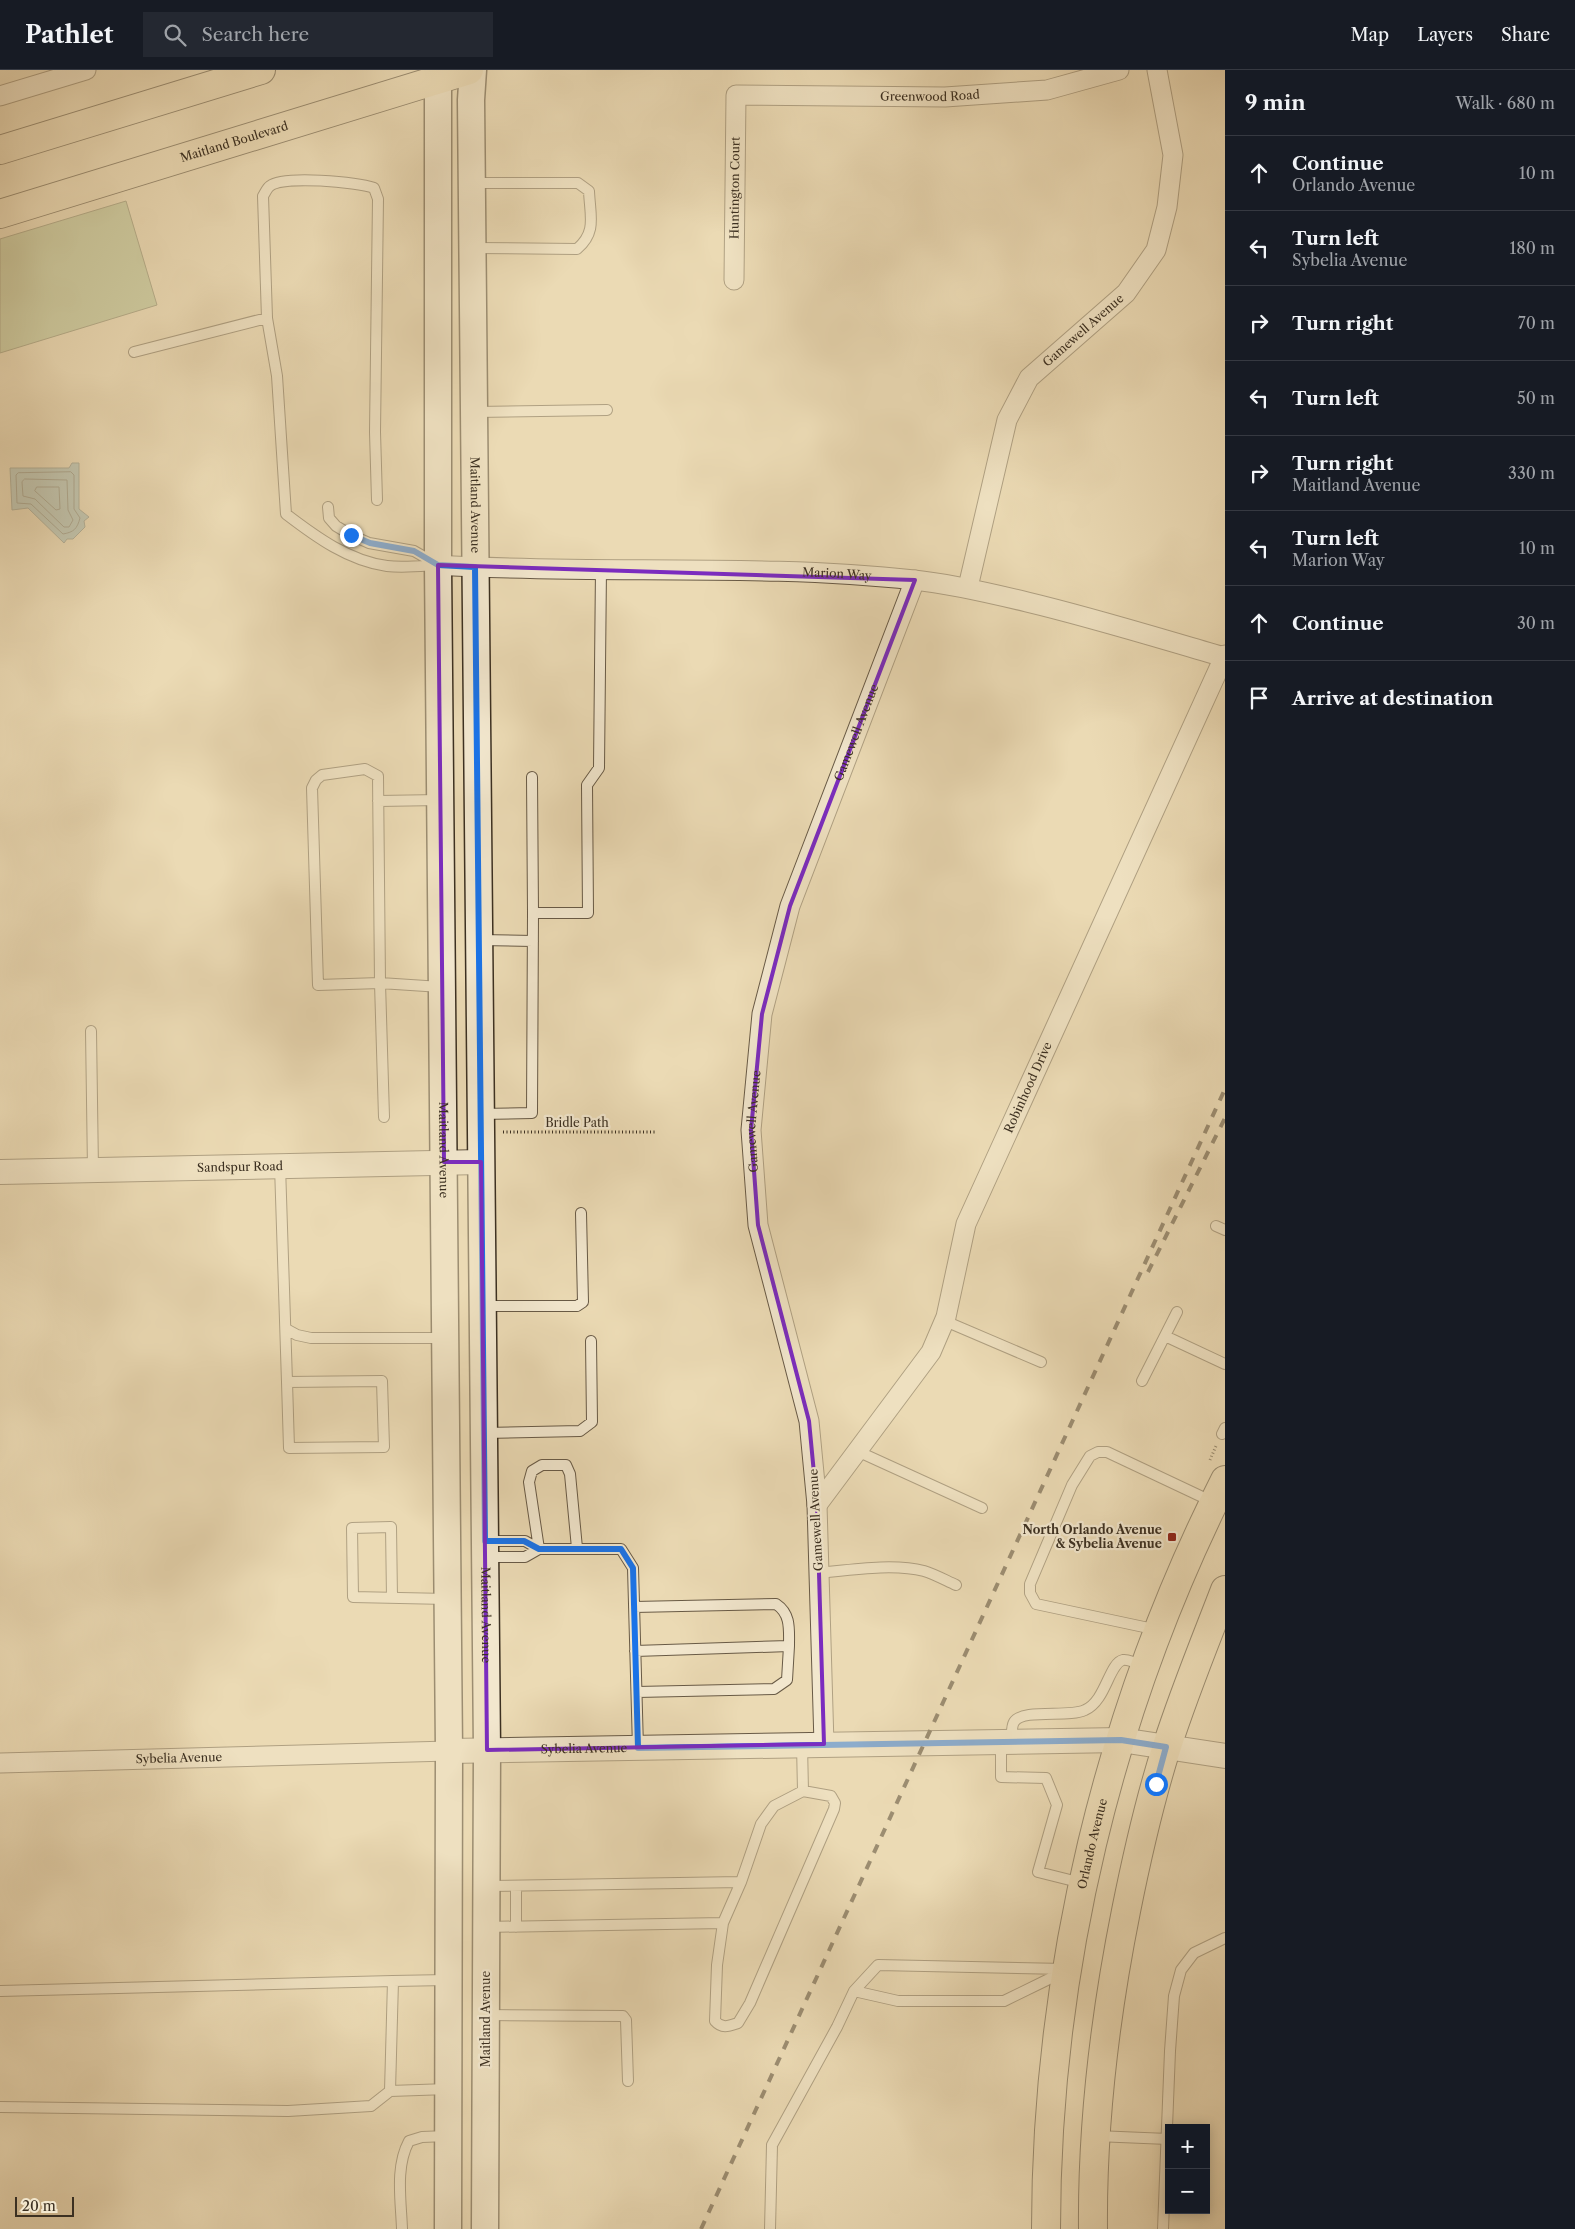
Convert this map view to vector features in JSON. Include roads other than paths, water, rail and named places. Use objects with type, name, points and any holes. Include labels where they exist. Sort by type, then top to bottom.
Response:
[{"type":"main road","points":[[0,150],[261,70]]},
{"type":"main road","name":"Maitland Boulevard","points":[[0,214],[438,75],[468,70]]},
{"type":"main road","name":"Maitland Avenue","points":[[473,70],[472,248],[479,940],[488,1123],[481,1162],[487,1750],[485,2229]]},
{"type":"main road","name":"Maitland Avenue","points":[[438,75],[438,565],[449,1751],[448,2229]]},
{"type":"main road","name":"Orlando Avenue","points":[[1046,2229],[1047,2152],[1051,2091],[1066,1974],[1084,1883],[1121,1740],[1145,1667],[1184,1566],[1219,1492]]},
{"type":"main road","points":[[1093,2229],[1095,2136],[1106,2026],[1134,1871],[1166,1747],[1225,1590]]},
{"type":"street","points":[[0,96],[86,70]]},
{"type":"street","name":"Greenwood Road","points":[[736,95],[945,97],[1047,90],[1119,70]]},
{"type":"street","name":"Gamewell Avenue","points":[[968,588],[1007,420],[1029,378],[1126,293],[1156,250],[1167,207],[1173,155],[1157,70]]},
{"type":"street","name":"Huntington Court","points":[[734,280],[736,95]]},
{"type":"street","name":"Marion Way","points":[[438,565],[866,575],[915,580],[968,588],[1102,620],[1224,656]]},
{"type":"street","name":"Gamewell Avenue","points":[[813,1744],[819,1574],[817,1505],[809,1422],[758,1225],[751,1130],[762,1014],[790,906],[915,580]]},
{"type":"street","name":"Robinhood Drive","points":[[817,1505],[931,1352],[945,1321],[966,1224],[1224,656]]},
{"type":"street","name":"Sandspur Road","points":[[0,1172],[481,1162]]},
{"type":"street","name":"Sybelia Avenue","points":[[0,1763],[487,1750],[1121,1740],[1225,1756]]},
{"type":"lane","points":[[377,500],[375,432],[378,200],[374,188],[362,184],[301,180],[283,181],[270,186],[264,196],[267,318],[277,376],[286,514],[318,538],[358,557],[386,566],[438,565]]},
{"type":"lane","points":[[472,184],[578,182],[589,191],[591,224],[588,240],[576,249],[472,248]]},
{"type":"lane","points":[[134,352],[267,318]]},
{"type":"lane","points":[[474,412],[607,410]]},
{"type":"lane","points":[[328,507],[329,518],[336,526],[351,535],[370,543],[414,551],[438,565]]},
{"type":"lane","points":[[533,913],[588,913],[587,785],[599,768],[601,568]]},
{"type":"lane","points":[[384,1117],[380,983],[378,776],[365,769],[322,775],[316,780],[312,788],[318,985],[380,983],[442,987]]},
{"type":"lane","points":[[488,1123],[532,1113],[532,777]]},
{"type":"lane","points":[[378,801],[440,800]]},
{"type":"lane","points":[[479,940],[533,941]]},
{"type":"lane","points":[[91,1032],[93,1170]]},
{"type":"lane","points":[[280,1166],[289,1448],[384,1447],[382,1381],[287,1382]]},
{"type":"lane","points":[[482,1306],[577,1306],[583,1302],[580,1213]]},
{"type":"lane","points":[[1142,1381],[1177,1312]]},
{"type":"lane","points":[[945,1321],[1041,1362]]},
{"type":"lane","points":[[286,1329],[297,1335],[311,1338],[446,1338]]},
{"type":"lane","points":[[1165,1336],[1225,1364]]},
{"type":"lane","points":[[484,1432],[580,1431],[592,1422],[591,1341]]},
{"type":"lane","points":[[857,1451],[982,1508]]},
{"type":"lane","points":[[1158,1630],[1036,1604],[1030,1593],[1030,1584],[1072,1485],[1090,1456],[1098,1452],[1107,1452],[1219,1492]]},
{"type":"lane","points":[[539,1549],[529,1482],[532,1471],[542,1465],[566,1465],[570,1474],[577,1548]]},
{"type":"lane","points":[[392,1598],[391,1527],[352,1528],[353,1597],[392,1598],[448,1599]]},
{"type":"lane","points":[[485,1549],[524,1541],[539,1549]]},
{"type":"lane","points":[[485,1549],[525,1556],[539,1549],[621,1549],[633,1568],[638,1748]]},
{"type":"lane","points":[[819,1574],[850,1570],[913,1569],[926,1572],[956,1585]]},
{"type":"lane","points":[[634,1607],[776,1604],[784,1609],[788,1618],[789,1646],[787,1680],[774,1689],[636,1692]]},
{"type":"lane","points":[[635,1651],[789,1646]]},
{"type":"lane","points":[[1084,1883],[1038,1872],[1057,1805],[1046,1778],[1001,1777],[1007,1741],[1016,1719],[1030,1714],[1078,1714],[1090,1708],[1102,1695],[1115,1665],[1122,1660],[1145,1667]]},
{"type":"lane","points":[[803,1791],[813,1744]]},
{"type":"lane","points":[[803,1791],[831,1796],[835,1803],[834,1808],[750,2002],[738,2023],[727,2027],[719,2025],[715,2021],[717,1965],[723,1923],[741,1882],[762,1824],[774,1806],[803,1791]]},
{"type":"lane","points":[[486,1886],[741,1882]]},
{"type":"lane","points":[[516,1886],[516,1927]]},
{"type":"lane","points":[[486,1927],[723,1923]]},
{"type":"lane","points":[[1168,2124],[1170,2051],[1174,1996],[1181,1970],[1194,1953],[1225,1938]]},
{"type":"lane","points":[[770,2229],[772,2145],[837,2027],[854,1992],[878,1965],[1066,1974]]},
{"type":"lane","points":[[854,1992],[898,2001],[1004,2001],[1051,1978],[1066,1974]]},
{"type":"lane","points":[[0,1991],[448,1980]]},
{"type":"lane","points":[[390,2091],[393,1981]]},
{"type":"lane","points":[[486,2015],[623,2016],[626,2020],[628,2081]]},
{"type":"lane","points":[[0,2107],[288,2111],[371,2106],[390,2091],[448,2089]]},
{"type":"lane","points":[[402,2229],[400,2167],[402,2153],[409,2141],[422,2137],[447,2136]]},
{"type":"lane","points":[[1095,2136],[1165,2139]]},
{"type":"lane","points":[[1163,2229],[1166,2169]]},
{"type":"water","points":[[72,463],[79,463],[79,509],[89,517],[84,521],[85,527],[73,539],[67,539],[64,543],[28,508],[12,510],[10,468],[69,468]]},
{"type":"railway","points":[[701,2229],[1225,1089]]},
{"type":"railway","points":[[1148,1272],[1225,1118]]},
{"type":"place","name":"North Orlando Avenue & Sybelia Avenue","points":[[1172,1537]]}]
